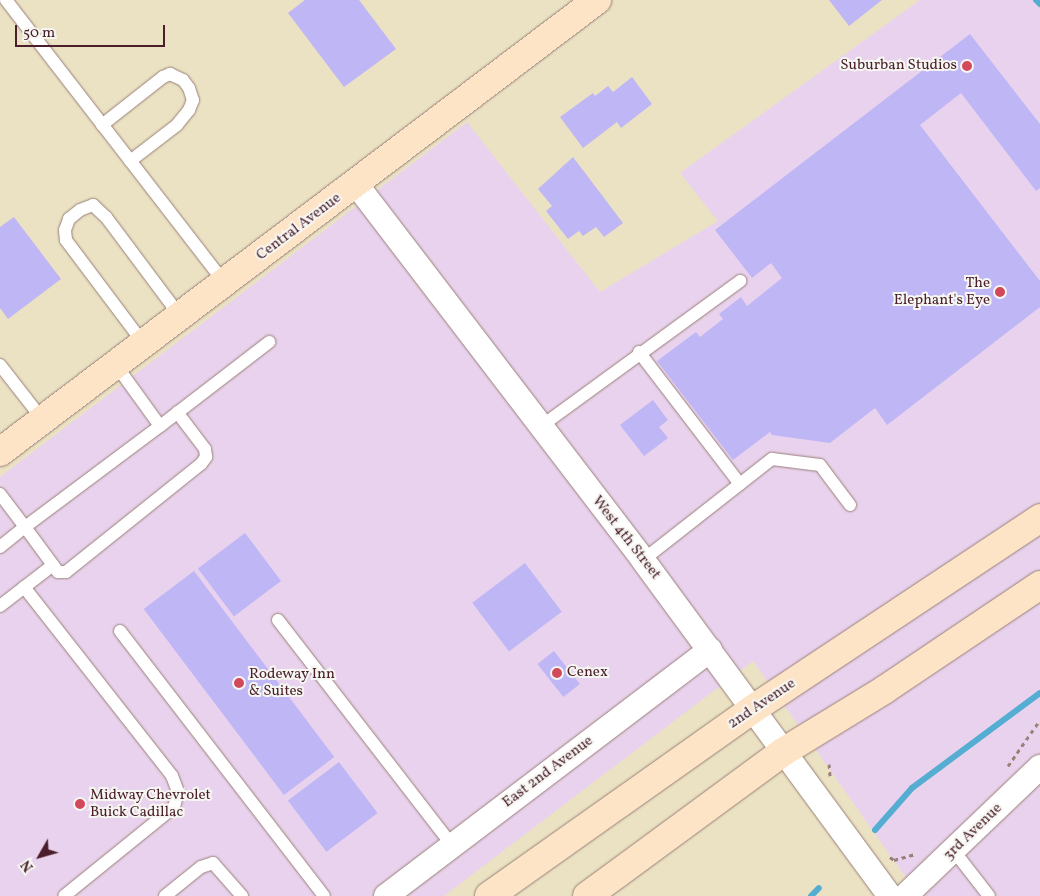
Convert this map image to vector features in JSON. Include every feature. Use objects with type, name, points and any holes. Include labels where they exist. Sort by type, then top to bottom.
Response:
[{"type":"main road","name":"Central Avenue","points":[[0,452],[597,0]]},
{"type":"main road","name":"2nd Avenue","points":[[488,896],[753,709],[1040,518]]},
{"type":"main road","points":[[587,896],[783,752],[884,690],[1040,585]]},
{"type":"street","name":"West 4th Street","points":[[356,184],[643,560],[890,896]]},
{"type":"street","name":"East 2nd Avenue","points":[[386,896],[710,650]]},
{"type":"street","name":"3rd Avenue","points":[[905,896],[1040,768]]},
{"type":"lane","points":[[6,0],[225,283]]},
{"type":"lane","points":[[102,124],[163,77],[170,74],[183,80],[189,88],[193,100],[189,110],[177,125],[130,161]]},
{"type":"lane","points":[[144,344],[66,240],[65,230],[69,218],[93,204],[106,217],[180,316]]},
{"type":"lane","points":[[540,427],[639,352],[740,281]]},
{"type":"lane","points":[[0,546],[269,342]]},
{"type":"lane","points":[[639,352],[740,484]]},
{"type":"lane","points":[[0,365],[43,420]]},
{"type":"lane","points":[[116,365],[160,426]]},
{"type":"lane","points":[[0,494],[58,572],[66,572],[201,464],[206,457],[205,449],[177,412]]},
{"type":"lane","points":[[643,560],[772,459],[820,465],[850,505]]},
{"type":"lane","points":[[0,606],[53,565]]},
{"type":"lane","points":[[24,587],[172,776],[178,792],[174,807],[64,896]]},
{"type":"lane","points":[[278,620],[452,845]]},
{"type":"lane","points":[[120,632],[324,896]]},
{"type":"lane","points":[[954,851],[989,896]]},
{"type":"lane","points":[[165,896],[201,867],[213,863],[242,896]]},
{"type":"path","points":[[1006,769],[1040,720]]},
{"type":"path","points":[[829,764],[831,781]]},
{"type":"path","points":[[888,856],[894,860],[912,856],[919,850]]},
{"type":"shaded area","points":[[920,0],[1040,0],[1040,896],[919,896],[753,661],[444,896],[0,896],[0,477],[467,122],[600,292],[718,221],[680,173]]},
{"type":"building","points":[[305,0],[359,0],[396,49],[344,87],[288,13]]},
{"type":"building","points":[[829,0],[882,0],[849,26]]},
{"type":"building","points":[[970,34],[1040,124],[1040,188],[1036,191],[961,93],[920,125],[1040,281],[1040,307],[887,425],[875,408],[830,443],[772,435],[770,432],[733,460],[657,361],[696,332],[700,337],[723,319],[719,314],[741,297],[747,306],[782,278],[771,263],[752,278],[715,230]]},
{"type":"building","points":[[632,77],[652,104],[621,128],[617,122],[583,148],[560,117],[593,93],[595,96],[608,86],[613,92]]},
{"type":"building","points":[[573,157],[623,223],[604,237],[596,227],[583,236],[579,231],[568,239],[546,211],[552,206],[538,189]]},
{"type":"building","points":[[14,217],[61,279],[8,319],[0,308],[0,227]]},
{"type":"building","points":[[653,400],[668,420],[659,427],[668,438],[644,456],[620,425]]},
{"type":"building","points":[[245,533],[281,581],[234,616],[198,569]]},
{"type":"building","points":[[525,563],[562,612],[509,651],[472,603]]},
{"type":"building","points":[[194,571],[334,757],[284,795],[144,609]]},
{"type":"building","points":[[554,651],[580,684],[563,697],[537,664]]},
{"type":"building","points":[[339,762],[378,813],[326,852],[288,801]]},
{"type":"waterway","points":[[1036,0],[1040,4]]},
{"type":"waterway","points":[[875,830],[912,788],[1040,693]]},
{"type":"waterway","points":[[811,896],[819,888]]},
{"type":"place","name":"Suburban Studios","points":[[967,66]]},
{"type":"place","name":"The Elephant's Eye","points":[[1000,292]]},
{"type":"place","name":"Cenex","points":[[557,673]]},
{"type":"place","name":"Rodeway Inn & Suites","points":[[239,683]]},
{"type":"place","name":"Midway Chevrolet Buick Cadillac","points":[[80,804]]}]
